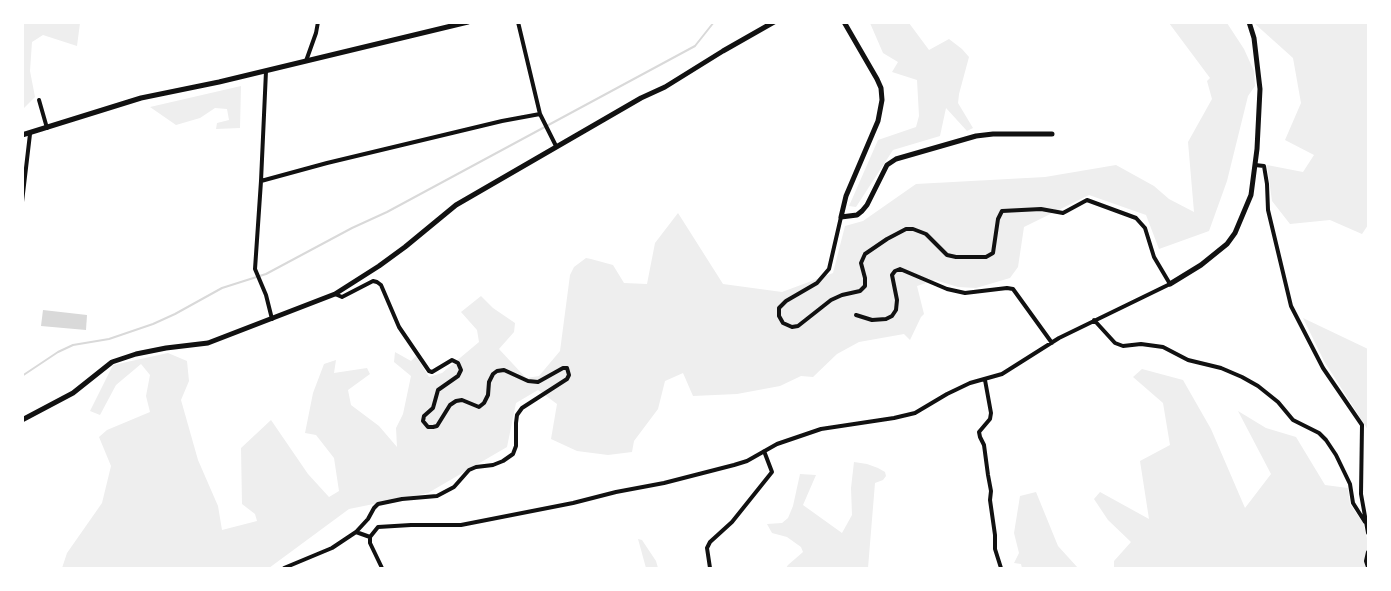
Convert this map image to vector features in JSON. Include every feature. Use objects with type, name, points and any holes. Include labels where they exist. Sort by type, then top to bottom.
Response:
[{"type":"street","points":[[306,62],[318,22]]},
{"type":"street","points":[[22,135],[141,98],[306,62],[468,22]]},
{"type":"street","points":[[518,22],[540,114],[556,146]]},
{"type":"street","points":[[23,417],[73,393],[112,362],[136,354],[166,348],[208,343],[335,294],[406,247],[456,205],[641,98],[665,87],[774,22]]},
{"type":"street","points":[[844,22],[881,88],[882,100],[878,121],[846,196],[829,269],[816,283],[786,300],[779,308],[779,316],[783,323],[792,327],[798,326],[832,300],[842,295],[860,291],[865,286],[861,263],[865,254],[906,229],[914,229],[926,234],[947,255],[956,257],[986,257],[993,253],[998,219],[1002,211],[1041,209],[1063,213],[1087,200],[1136,218],[1145,228],[1154,257],[1170,284]]},
{"type":"street","points":[[382,568],[370,543],[370,537],[378,527],[461,525],[632,488],[664,483],[747,461],[777,444],[821,429],[915,413],[954,390],[970,383],[1002,374],[1052,342],[1170,284],[1206,261],[1227,244],[1235,233],[1251,195],[1260,89],[1255,46],[1249,22]]},
{"type":"street","points":[[266,71],[262,181],[255,269],[266,295],[272,319]]},
{"type":"street","points":[[39,100],[47,128]]},
{"type":"street","points":[[262,181],[337,160],[502,121],[540,114]]},
{"type":"street","points":[[22,202],[30,134]]},
{"type":"street","points":[[841,217],[857,215],[862,211],[867,205],[887,165],[896,159],[976,136],[993,134],[1052,134]]},
{"type":"street","points":[[1255,165],[1264,166],[1268,210],[1291,306],[1323,368],[1362,425],[1361,494],[1366,510],[1365,522]]},
{"type":"street","points":[[856,315],[872,320],[886,319],[892,316],[896,310],[897,300],[892,275],[894,271],[900,269],[947,289],[965,293],[1013,289],[1052,342]]},
{"type":"street","points":[[284,568],[332,548],[356,532],[378,504],[402,499],[437,496],[454,487],[469,470],[476,466],[494,465],[508,458],[513,454],[516,446],[517,415],[522,408],[567,379],[569,372],[567,368],[563,368],[538,382],[528,381],[504,370],[498,371],[493,374],[488,382],[488,395],[484,403],[479,406],[462,400],[456,401],[450,405],[437,426],[433,428],[428,427],[423,421],[424,416],[432,408],[438,390],[458,376],[461,370],[458,363],[452,360],[432,372],[429,371],[400,327],[381,285],[377,282],[373,281],[342,296],[335,294]]},
{"type":"street","points":[[1094,320],[1115,343],[1123,346],[1141,344],[1163,347],[1188,360],[1221,368],[1258,386],[1278,402],[1293,420],[1319,433],[1336,455],[1350,484],[1352,503],[1365,522],[1368,533]]},
{"type":"street","points":[[985,380],[991,413],[990,419],[979,432],[984,445],[991,492],[990,500],[995,549],[1000,568]]},
{"type":"street","points":[[710,568],[707,548],[710,542],[732,522],[772,472],[764,451]]},
{"type":"street","points":[[356,532],[370,537]]},
{"type":"street","points":[[1368,552],[1366,561],[1368,567]]},
{"type":"shaded area","points":[[23,22],[80,23],[77,46],[43,35],[32,42],[30,71],[35,97],[23,109]]},
{"type":"shaded area","points":[[870,23],[909,23],[929,50],[949,39],[962,49],[969,57],[958,103],[973,128],[967,131],[946,108],[940,136],[893,150],[856,207],[849,206],[878,140],[916,127],[919,116],[917,80],[892,72],[898,62],[883,53]]},
{"type":"shaded area","points":[[1169,23],[1227,23],[1244,49],[1254,71],[1255,86],[1248,96],[1227,181],[1209,231],[1159,249],[1146,215],[1089,195],[1024,227],[1018,267],[1010,278],[976,288],[958,287],[935,280],[917,286],[924,314],[910,340],[904,334],[859,342],[837,354],[813,377],[801,376],[780,386],[737,394],[693,396],[683,373],[665,381],[658,409],[634,441],[632,452],[608,455],[577,451],[551,439],[557,404],[538,390],[516,403],[507,447],[428,493],[349,509],[269,568],[62,568],[67,553],[102,503],[111,466],[99,437],[107,430],[150,412],[146,396],[150,375],[141,364],[116,385],[100,415],[90,411],[113,365],[168,353],[187,361],[189,381],[181,400],[198,460],[218,506],[222,530],[257,521],[255,514],[242,504],[241,448],[271,420],[308,474],[329,497],[339,491],[334,458],[316,435],[305,433],[313,393],[324,364],[336,360],[334,373],[367,368],[370,374],[348,390],[351,405],[379,426],[397,447],[396,428],[403,414],[411,376],[394,362],[395,352],[411,361],[416,356],[429,377],[442,373],[479,342],[477,330],[461,312],[481,296],[493,308],[515,323],[514,332],[499,349],[526,378],[539,376],[560,351],[570,275],[574,267],[586,258],[591,259],[613,265],[624,283],[647,284],[655,243],[678,213],[723,284],[782,292],[833,273],[845,226],[863,221],[916,184],[1045,177],[1116,165],[1154,186],[1169,199],[1194,212],[1188,142],[1212,99],[1207,81],[1210,78]]},
{"type":"shaded area","points":[[1254,23],[1368,23],[1368,225],[1362,234],[1330,220],[1290,224],[1272,201],[1267,165],[1303,172],[1314,155],[1285,140],[1301,103],[1293,58]]},
{"type":"shaded area","points":[[241,86],[240,128],[216,129],[217,123],[229,120],[227,109],[215,108],[200,118],[176,125],[150,107]]},
{"type":"shaded area","points":[[43,310],[87,315],[86,330],[41,326]]},
{"type":"shaded area","points":[[1303,318],[1368,349],[1368,430],[1324,361]]},
{"type":"shaded area","points":[[1142,369],[1183,380],[1211,429],[1245,508],[1271,474],[1238,411],[1266,428],[1296,437],[1325,485],[1348,488],[1350,504],[1363,523],[1368,542],[1368,568],[1114,568],[1114,561],[1131,542],[1108,520],[1094,499],[1100,492],[1149,519],[1140,461],[1170,445],[1163,403],[1133,377]]},
{"type":"shaded area","points":[[854,462],[878,468],[885,472],[886,476],[883,480],[875,483],[868,568],[786,568],[803,552],[801,547],[787,537],[772,533],[767,524],[782,523],[788,518],[793,506],[800,474],[816,475],[803,505],[842,533],[852,515],[851,488]]},
{"type":"shaded area","points":[[1036,492],[1058,546],[1078,568],[1022,568],[1021,564],[1014,563],[1019,553],[1014,533],[1020,496]]},
{"type":"shaded area","points":[[638,539],[642,540],[656,561],[658,568],[646,568]]},
{"type":"waterway","points":[[22,376],[58,352],[73,345],[109,339],[153,324],[222,288],[266,274],[352,228],[387,212],[695,46],[714,22]]}]
